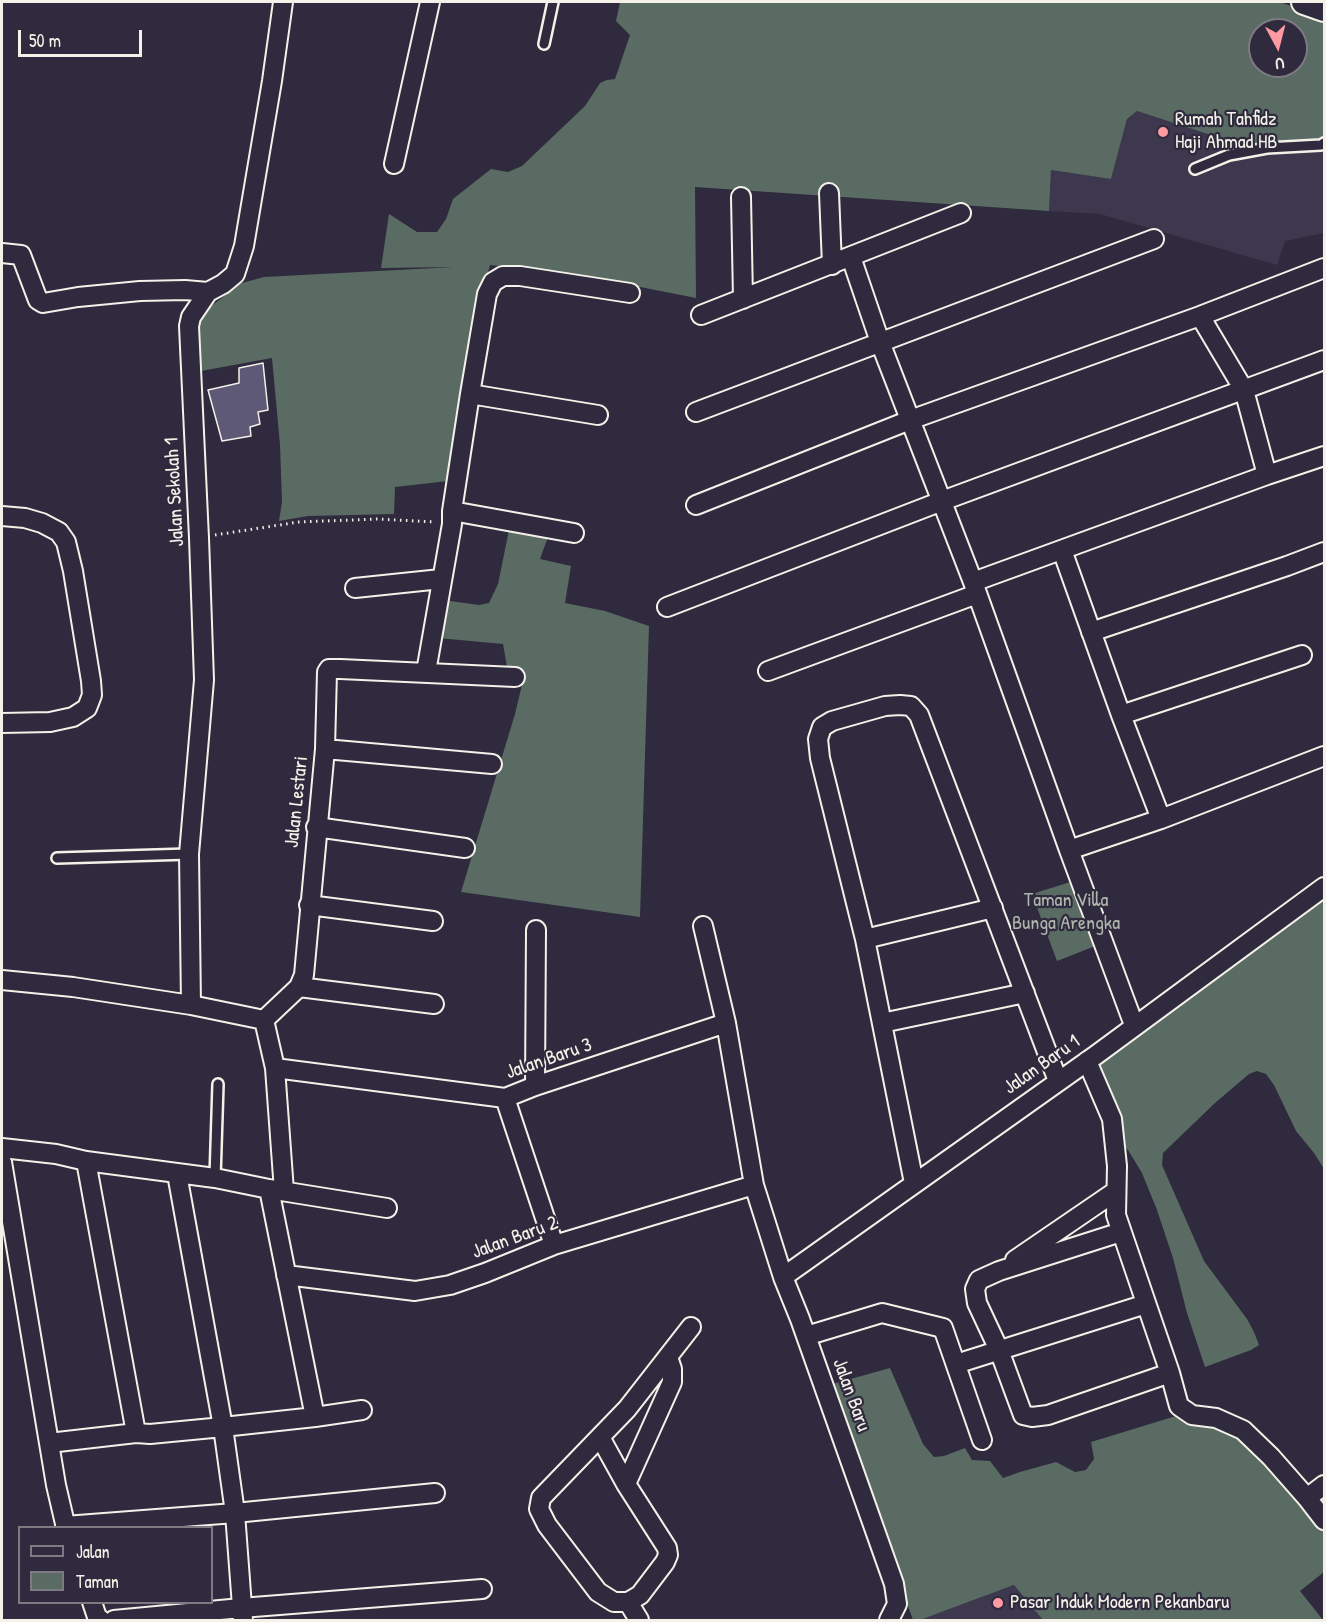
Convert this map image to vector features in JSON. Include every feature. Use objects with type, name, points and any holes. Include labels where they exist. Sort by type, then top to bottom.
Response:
[{"type":"street","name":"Jalan Sekolah 1","points":[[191,1005],[189,854],[204,680],[189,326],[191,317],[208,292],[235,274],[244,246],[283,2]]},
{"type":"street","points":[[394,164],[430,2]]},
{"type":"street","points":[[1304,2],[1324,9]]},
{"type":"street","points":[[829,193],[832,265]]},
{"type":"street","points":[[741,197],[743,299]]},
{"type":"street","points":[[701,315],[961,213]]},
{"type":"street","points":[[696,412],[1154,239]]},
{"type":"street","points":[[2,253],[21,255],[38,300],[43,303],[140,291],[208,292]]},
{"type":"street","points":[[851,257],[880,342],[975,588],[1134,1026]]},
{"type":"street","points":[[696,505],[910,420],[1200,316],[1324,268]]},
{"type":"street","points":[[515,677],[426,672],[487,294],[493,282],[503,276],[520,276],[630,293]]},
{"type":"street","points":[[1200,316],[1244,390],[1267,475]]},
{"type":"street","points":[[667,607],[942,501],[1324,360]]},
{"type":"street","points":[[470,394],[598,415]]},
{"type":"street","points":[[768,671],[975,588],[1062,550],[1324,456]]},
{"type":"street","points":[[2,516],[25,518],[42,523],[59,532],[66,542],[73,571],[92,695],[87,708],[73,717],[50,722],[2,723]]},
{"type":"street","points":[[452,517],[574,533]]},
{"type":"street","points":[[1062,550],[1161,819]]},
{"type":"street","points":[[1091,632],[1324,552]]},
{"type":"street","points":[[355,588],[441,579]]},
{"type":"street","points":[[1121,715],[1302,655]]},
{"type":"street","name":"Jalan Lestari","points":[[299,987],[304,975],[325,748],[326,675],[329,669],[426,672]]},
{"type":"street","points":[[914,1183],[865,939],[820,758],[818,739],[822,727],[832,721],[885,706],[911,706],[920,715],[1058,1081]]},
{"type":"street","points":[[325,748],[492,764]]},
{"type":"street","points":[[1069,850],[1161,819],[1324,756]]},
{"type":"street","points":[[316,827],[465,848]]},
{"type":"street","name":"Jalan Baru 1","points":[[783,1277],[1087,1061],[1324,887]]},
{"type":"street","points":[[309,904],[433,921]]},
{"type":"street","points":[[865,939],[993,908]]},
{"type":"street","name":"Jalan Baru","points":[[703,926],[726,1023],[754,1185],[783,1277],[894,1584],[897,1604],[889,1620]]},
{"type":"street","points":[[535,1086],[536,930]]},
{"type":"street","points":[[2,980],[74,987],[191,1005],[264,1020]]},
{"type":"street","points":[[264,1020],[299,987],[434,1004]]},
{"type":"street","points":[[882,1023],[1025,993]]},
{"type":"street","points":[[264,1020],[275,1068],[277,1190],[286,1275],[315,1417]]},
{"type":"street","name":"Jalan Baru 3","points":[[275,1068],[505,1098],[726,1023]]},
{"type":"street","points":[[1087,1061],[1112,1119],[1116,1166],[1116,1215],[1179,1406],[1192,1415],[1216,1418],[1243,1430],[1271,1457],[1324,1520]]},
{"type":"street","points":[[505,1098],[554,1245]]},
{"type":"street","points":[[2,1148],[215,1178],[387,1208]]},
{"type":"street","points":[[86,1161],[136,1433]]},
{"type":"street","points":[[2,1162],[56,1485],[66,1526]]},
{"type":"street","points":[[177,1174],[223,1427],[235,1513],[242,1614]]},
{"type":"street","name":"Jalan Baru 2","points":[[286,1275],[416,1291],[450,1285],[554,1245],[754,1185]]},
{"type":"street","points":[[999,1271],[1116,1191]]},
{"type":"street","points":[[1121,1232],[999,1271],[979,1280],[975,1289],[976,1303],[999,1350],[1023,1415],[1032,1417],[1048,1415],[1170,1373]]},
{"type":"street","points":[[956,1364],[1146,1304]]},
{"type":"street","points":[[806,1336],[882,1313],[943,1328],[982,1440]]},
{"type":"street","points":[[600,1437],[626,1484],[667,1548],[668,1555],[665,1562],[640,1595],[628,1602],[614,1602],[598,1592],[551,1531],[539,1509],[541,1498],[627,1409],[691,1327]]},
{"type":"street","points":[[626,1484],[672,1382],[672,1369],[668,1357]]},
{"type":"street","points":[[49,1443],[136,1433],[150,1434],[223,1427],[362,1410]]},
{"type":"street","points":[[1307,1498],[1324,1485]]},
{"type":"street","points":[[78,1526],[435,1493]]},
{"type":"street","points":[[114,1620],[242,1614],[482,1589]]},
{"type":"street","points":[[628,1602],[639,1620]]},
{"type":"street","points":[[93,1604],[97,1617],[101,1620]]},
{"type":"lane","points":[[544,45],[553,2]]},
{"type":"lane","points":[[1195,169],[1229,155],[1267,148],[1324,144]]},
{"type":"lane","points":[[57,858],[189,854]]},
{"type":"lane","points":[[215,1178],[218,1084]]},
{"type":"path","points":[[199,538],[299,522],[452,517]]},
{"type":"shaded area","name":"Rumah Tahfidz Haji Ahmad HB","points":[[1324,16],[1324,233],[1285,241],[1277,265],[1100,214],[1049,211],[1051,170],[1111,179],[1127,119],[1137,111],[1243,145],[1288,78],[1308,78],[1308,24]]},
{"type":"shaded area","name":"Pasar Induk Modern Pekanbaru","points":[[1015,1585],[1043,1620],[920,1620]]},
{"type":"green space","points":[[620,2],[1279,2],[1324,16],[1324,139],[1248,147],[1137,111],[1127,119],[1111,179],[1051,170],[1049,211],[695,187],[696,298],[615,282],[490,265],[471,336],[448,481],[395,487],[394,514],[308,516],[279,521],[282,502],[280,445],[272,358],[201,371],[195,325],[203,312],[242,283],[264,277],[454,267],[381,268],[389,214],[417,232],[437,232],[446,219],[453,199],[491,169],[508,172],[522,166],[585,106],[600,83],[615,79],[630,35],[616,21]]},
{"type":"green space","points":[[510,525],[548,537],[540,559],[571,566],[565,603],[605,611],[649,626],[640,917],[461,892],[515,714],[525,672],[507,667],[503,644],[438,638],[443,600],[479,605],[489,603],[498,584]]},
{"type":"green space","name":"Taman Villa Bunga Arengka","points":[[1080,879],[1103,943],[1057,961],[1032,894]]},
{"type":"green space","points":[[1324,892],[1324,1169],[1296,1131],[1274,1085],[1266,1074],[1257,1071],[1249,1074],[1215,1103],[1163,1153],[1162,1165],[1204,1261],[1247,1319],[1259,1345],[1205,1367],[1157,1210],[1142,1173],[1120,1141],[1094,1063]]},
{"type":"green space","points":[[890,1368],[923,1444],[934,1457],[944,1456],[965,1448],[972,1460],[990,1461],[1003,1478],[1056,1462],[1075,1472],[1086,1470],[1094,1459],[1091,1442],[1176,1416],[1215,1423],[1238,1433],[1287,1485],[1324,1532],[1324,1572],[1300,1591],[1323,1620],[1043,1620],[1014,1585],[920,1620],[913,1620],[829,1385]]},
{"type":"building","points":[[263,363],[268,410],[258,412],[260,424],[250,427],[251,436],[222,441],[208,390],[239,383],[239,368]]},
{"type":"place","name":"Rumah Tahfidz Haji Ahmad HB","points":[[1163,132]]},
{"type":"place","name":"Pasar Induk Modern Pekanbaru","points":[[998,1603]]}]
